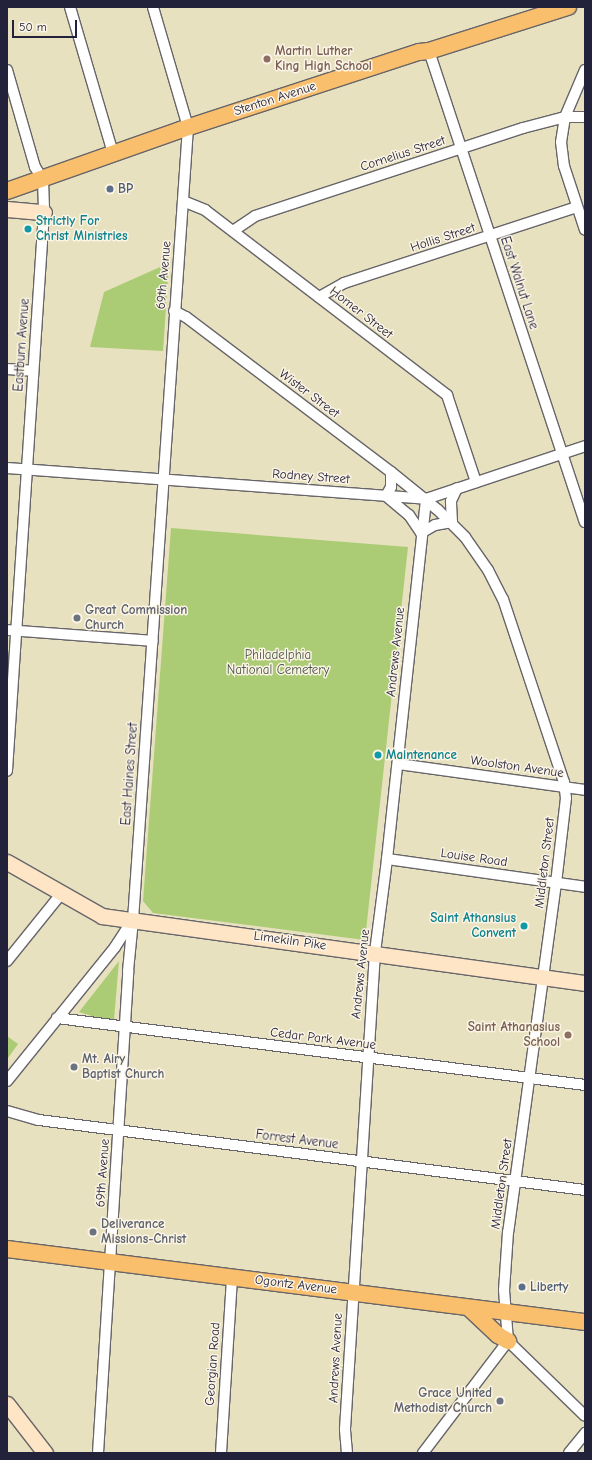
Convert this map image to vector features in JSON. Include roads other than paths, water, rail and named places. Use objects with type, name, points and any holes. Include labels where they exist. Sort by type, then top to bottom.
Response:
[{"type":"main road","name":"Stenton Avenue","points":[[9,189],[43,180],[113,153],[188,127],[419,52],[429,51],[568,7]]},
{"type":"main road","name":"Ogontz Avenue","points":[[7,1249],[585,1322]]},
{"type":"main road","points":[[469,1308],[498,1335],[508,1340]]},
{"type":"street","points":[[70,7],[113,153]]},
{"type":"street","points":[[153,7],[188,127]]},
{"type":"street","name":"East Walnut Lane","points":[[429,51],[585,522]]},
{"type":"street","name":"Eastburn Avenue","points":[[7,70],[35,167],[43,180],[44,212],[28,470],[11,631],[7,771]]},
{"type":"street","points":[[585,70],[562,130],[561,155],[585,230]]},
{"type":"street","name":"Cornelius Street","points":[[233,231],[255,216],[461,148],[566,117],[585,117]]},
{"type":"street","name":"69th Avenue","points":[[167,425],[188,127]]},
{"type":"street","name":"Homer Street","points":[[183,201],[205,210],[447,395],[476,482]]},
{"type":"street","name":"Hollis Street","points":[[320,297],[344,284],[577,207]]},
{"type":"street","points":[[7,209],[44,212]]},
{"type":"street","name":"Wister Street","points":[[174,311],[186,317],[426,499]]},
{"type":"street","points":[[7,369],[33,371]]},
{"type":"street","name":"East Haines Street","points":[[7,1080],[115,947],[133,920],[167,425]]},
{"type":"street","name":"Rodney Street","points":[[7,468],[163,478],[426,499],[585,446]]},
{"type":"street","points":[[391,472],[391,487],[386,496],[403,508],[421,533],[434,525],[452,522],[451,501],[457,488]]},
{"type":"street","name":"Middleton Street","points":[[426,499],[452,522],[476,550],[503,599],[565,787],[565,803],[556,882],[516,1181],[504,1290],[508,1340]]},
{"type":"street","name":"Andrews Avenue","points":[[347,1453],[345,1429],[374,952],[388,859],[421,533],[426,499]]},
{"type":"street","points":[[11,631],[153,641]]},
{"type":"street","name":"Woolston Avenue","points":[[398,764],[585,790]]},
{"type":"street","name":"Louise Road","points":[[388,859],[585,887]]},
{"type":"street","name":"Limekiln Pike","points":[[7,862],[102,916],[374,952],[585,983]]},
{"type":"street","points":[[7,961],[61,894]]},
{"type":"street","name":"69th Avenue","points":[[98,1453],[124,1027],[133,920]]},
{"type":"street","name":"Cedar Park Avenue","points":[[57,1018],[585,1085]]},
{"type":"street","name":"Forrest Avenue","points":[[7,1111],[39,1120],[585,1190]]},
{"type":"street","name":"Georgian Road","points":[[221,1453],[232,1277]]},
{"type":"street","points":[[423,1453],[508,1340],[585,1416]]},
{"type":"street","points":[[7,1404],[44,1453]]},
{"type":"street","points":[[569,1453],[585,1434]]},
{"type":"place","name":"Martin Luther King High School","points":[[267,59]]},
{"type":"place","name":"BP","points":[[110,189]]},
{"type":"place","name":"Strictly For Christ Ministries","points":[[28,229]]},
{"type":"place","name":"Great Commission Church","points":[[77,618]]},
{"type":"place","name":"Maintenance","points":[[378,755]]},
{"type":"place","name":"Saint Athansius Convent","points":[[524,926]]},
{"type":"place","name":"Saint Athanasius School","points":[[568,1035]]},
{"type":"place","name":"Mt. Airy Baptist Church","points":[[74,1067]]},
{"type":"place","name":"Deliverance Missions-Christ","points":[[93,1232]]},
{"type":"place","name":"Liberty","points":[[522,1287]]},
{"type":"place","name":"Grace United Methodist Church","points":[[500,1401]]},
{"type":"park label","name":"Philadelphia National Cemetery","points":[[278,664]]}]
